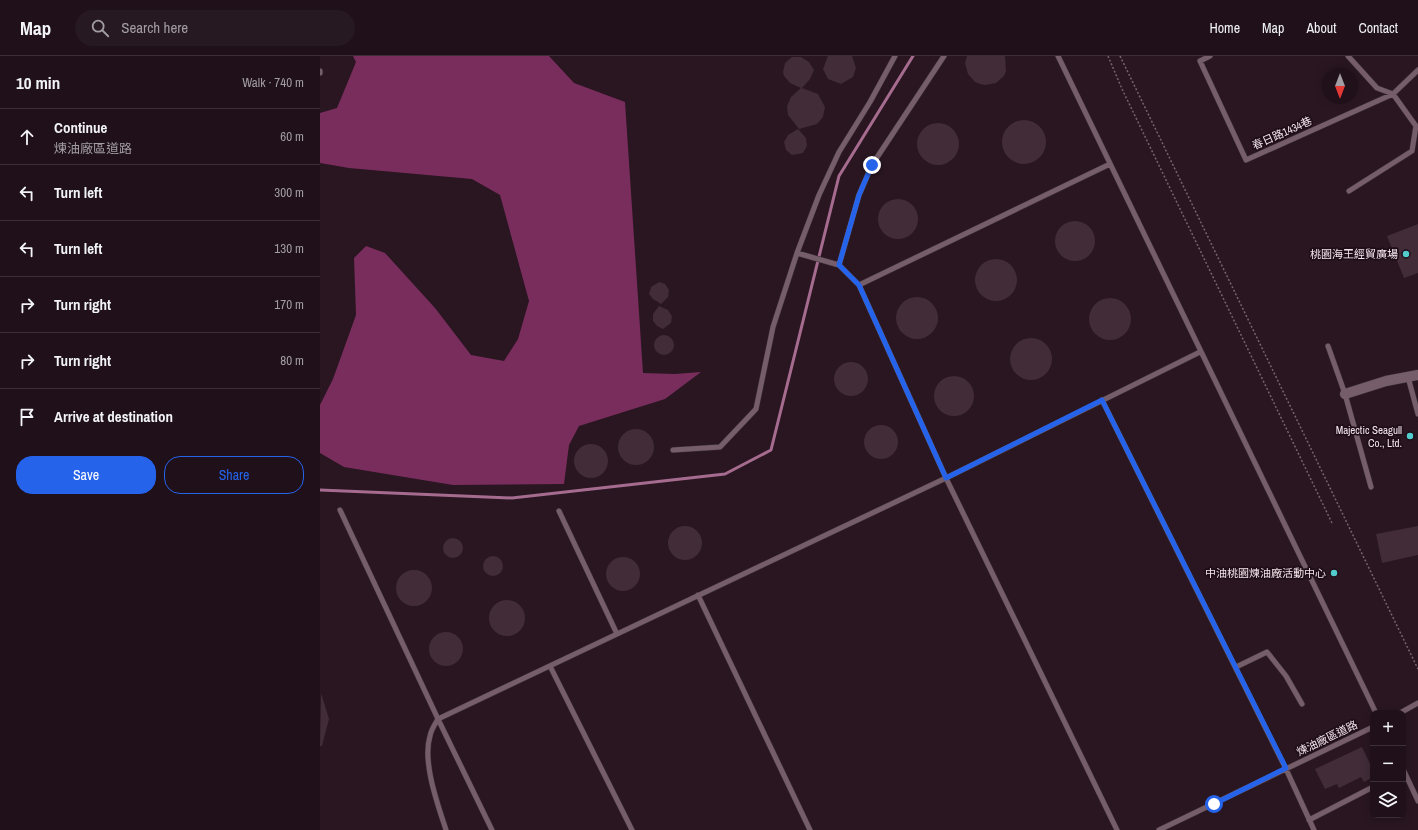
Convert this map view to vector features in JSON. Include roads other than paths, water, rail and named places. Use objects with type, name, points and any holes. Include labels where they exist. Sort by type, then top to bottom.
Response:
[{"type":"street","points":[[1345,394],[1413,376]]},
{"type":"lane","points":[[673,450],[720,447],[756,409],[773,327],[796,253],[819,195],[839,152],[870,102],[894,56]]},
{"type":"lane","points":[[839,265],[859,195],[872,165],[944,56]]},
{"type":"lane","points":[[1058,56],[1375,710]]},
{"type":"lane","name":"春日路1434巷","points":[[1210,56],[1200,61],[1246,160],[1393,94],[1418,70]]},
{"type":"lane","points":[[1348,56],[1377,88],[1393,94],[1416,126],[1412,151],[1349,191]]},
{"type":"lane","points":[[859,285],[1110,164]]},
{"type":"lane","points":[[796,253],[839,265],[859,285],[946,478],[1117,830]]},
{"type":"lane","points":[[1328,346],[1345,394],[1371,487]]},
{"type":"lane","points":[[446,830],[433,786],[428,754],[430,736],[438,719],[946,478],[1200,352]]},
{"type":"lane","points":[[1413,376],[1418,414]]},
{"type":"lane","points":[[1102,400],[1286,768],[1314,830]]},
{"type":"lane","points":[[340,510],[492,830]]},
{"type":"lane","points":[[559,511],[617,634]]},
{"type":"lane","points":[[698,596],[810,830]]},
{"type":"lane","points":[[1236,668],[1267,652],[1286,676],[1302,704]]},
{"type":"lane","points":[[550,666],[632,830]]},
{"type":"lane","points":[[1406,710],[1418,704]]},
{"type":"lane","name":"煉油廠區道路","points":[[1159,830],[1370,728]]},
{"type":"lane","points":[[1406,776],[1418,801]]},
{"type":"lane","points":[[1309,820],[1370,789]]},
{"type":"waterway","points":[[320,490],[512,498],[725,474],[771,450],[839,176],[913,56]]},
{"type":"place","name":"桃園海王經貿廣場","points":[[1406,254]]},
{"type":"place","name":"Majectic Seagull Co., Ltd.","points":[[1410,436]]},
{"type":"place","name":"中油桃園煉油廠活動中心","points":[[1334,573]]}]
